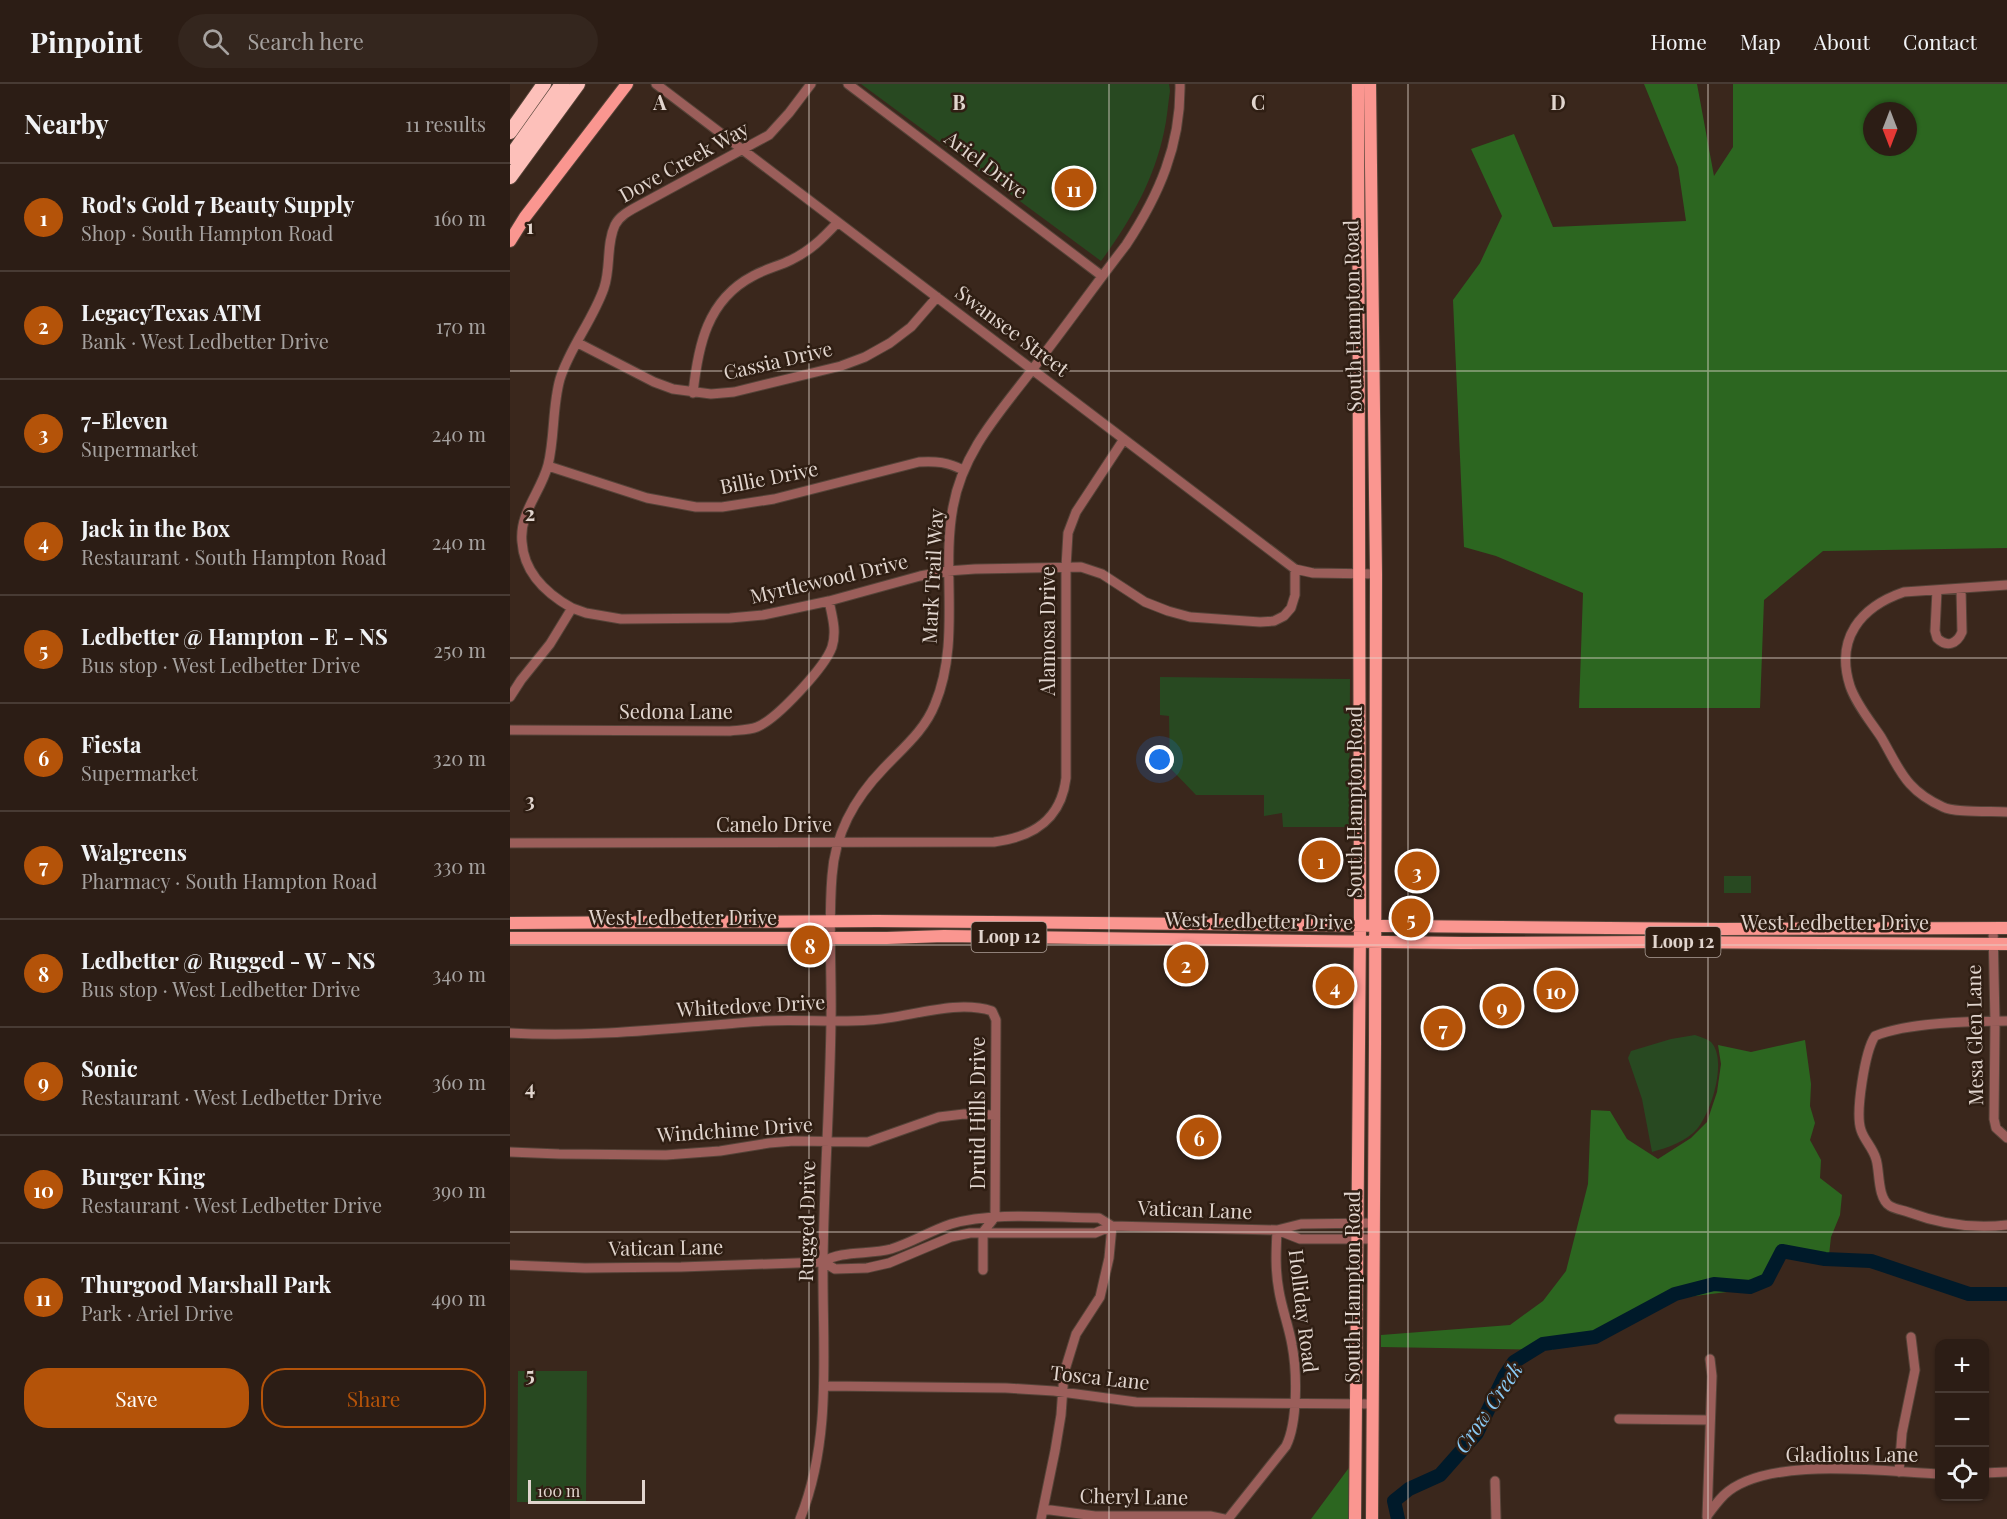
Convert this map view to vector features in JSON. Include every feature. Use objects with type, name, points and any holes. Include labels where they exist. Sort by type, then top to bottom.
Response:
[{"type":"highway","points":[[510,132],[544,84]]},
{"type":"highway","points":[[510,157],[562,84]]},
{"type":"highway","points":[[510,177],[578,84]]},
{"type":"main road","points":[[510,241],[525,217],[627,84]]},
{"type":"main road","name":"South Hampton Road","points":[[1358,84],[1364,134],[1376,574],[1372,1519]]},
{"type":"main road","name":"South Hampton Road","points":[[1355,1519],[1360,943],[1359,460],[1364,134],[1370,84]]},
{"type":"main road","points":[[1359,460],[1374,461]]},
{"type":"main road","points":[[1359,691],[1374,694]]},
{"type":"main road","name":"West Ledbetter Drive","points":[[510,923],[831,921],[1704,929],[2007,928]]},
{"type":"main road","points":[[593,923],[593,937]]},
{"type":"main road","points":[[1229,941],[1232,924]]},
{"type":"main road","points":[[1538,926],[1538,944]]},
{"type":"main road","points":[[1740,942],[1743,934],[1782,928]]},
{"type":"main road","points":[[1651,942],[1687,939],[1701,934],[1704,929]]},
{"type":"main road","name":"West Ledbetter Drive","points":[[510,938],[967,937],[1360,943],[2007,944]]},
{"type":"main road","points":[[1358,1161],[1374,1161]]},
{"type":"street","name":"Swansee Street","points":[[656,84],[1295,570]]},
{"type":"street","name":"Dove Creek Way","points":[[572,608],[539,584],[527,563],[522,545],[523,522],[548,466],[557,390],[565,364],[578,343],[604,287],[609,270],[616,222],[640,205],[769,135],[810,84]]},
{"type":"street","name":"Ariel Drive","points":[[848,84],[1102,276]]},
{"type":"street","name":"Mark Trail Way","points":[[831,921],[831,881],[837,843],[845,819],[859,796],[912,739],[934,707],[941,687],[947,660],[947,571],[950,525],[963,470],[986,430],[1145,217],[1165,174],[1179,114],[1180,84]]},
{"type":"street","points":[[693,393],[697,356],[705,331],[713,315],[727,297],[741,283],[754,275],[806,252],[822,240],[837,223]]},
{"type":"street","name":"Cassia Drive","points":[[578,343],[654,382],[673,389],[711,394],[734,392],[841,366],[865,357],[891,344],[911,327],[937,297]]},
{"type":"street","name":"Alamosa Drive","points":[[1037,830],[1048,819],[1059,802],[1066,778],[1068,533],[1076,512],[1124,438]]},
{"type":"street","name":"Billie Drive","points":[[548,466],[647,498],[688,506],[713,507],[774,499],[919,462],[936,461],[951,464],[963,470]]},
{"type":"street","name":"Myrtlewood Drive","points":[[572,608],[586,613],[621,619],[730,618],[763,615],[829,601],[920,576],[947,571],[1081,567],[1093,570],[1145,602],[1168,612],[1190,617],[1260,622],[1274,621],[1284,616],[1291,608],[1295,595],[1295,570]]},
{"type":"street","points":[[1295,570],[1313,573],[1376,574]]},
{"type":"street","points":[[2007,585],[1904,592],[1891,597],[1878,603],[1860,618],[1854,628],[1846,655],[1851,689],[1910,784],[1947,809],[2007,812]]},
{"type":"street","points":[[1937,590],[1935,631],[1937,638],[1947,644],[1954,644],[1962,632],[1961,589]]},
{"type":"street","name":"Sedona Lane","points":[[510,730],[730,731],[755,728],[774,717],[827,658],[834,635],[829,601]]},
{"type":"street","points":[[510,697],[550,644],[572,608]]},
{"type":"street","name":"Canelo Drive","points":[[510,843],[994,842],[1025,836],[1037,830]]},
{"type":"street","name":"Rugged Drive","points":[[800,1519],[816,1473],[822,1433],[823,1262],[831,1020],[831,921]]},
{"type":"street","name":"Mesa Glen Lane","points":[[1993,927],[1994,1119],[1996,1128],[2007,1138]]},
{"type":"street","name":"Whitedove Drive","points":[[510,1033],[586,1034],[771,1021],[869,1020],[955,1008],[984,1008],[992,1011]]},
{"type":"street","name":"Druid Hills Drive","points":[[992,1011],[996,1020],[995,1217]]},
{"type":"street","points":[[2007,1021],[1917,1027],[1888,1031],[1875,1036],[1869,1049],[1862,1083],[1859,1116],[1860,1128],[1876,1158],[1882,1194],[1890,1206],[1948,1224],[1994,1227],[2007,1225]]},
{"type":"street","name":"Windchime Drive","points":[[510,1152],[666,1155],[720,1151],[777,1142],[868,1142],[939,1117],[963,1114],[995,1115]]},
{"type":"street","points":[[983,1270],[983,1232],[995,1217]]},
{"type":"street","name":"Vatican Lane","points":[[823,1262],[833,1255],[865,1254],[892,1249],[950,1224],[972,1219],[995,1217],[1099,1218],[1112,1226]]},
{"type":"street","name":"Vatican Lane","points":[[510,1265],[585,1268],[823,1262],[835,1269],[867,1268],[889,1263],[951,1237],[970,1233],[1095,1233],[1112,1226],[1277,1230],[1301,1224],[1373,1223]]},
{"type":"street","points":[[1041,1519],[1055,1451],[1064,1373],[1077,1334],[1100,1298],[1105,1279],[1112,1226]]},
{"type":"street","name":"Vatican Lane","points":[[1277,1230],[1300,1239],[1373,1239]]},
{"type":"street","name":"Holliday Road","points":[[1226,1519],[1286,1446],[1292,1430],[1295,1404],[1292,1345],[1276,1274],[1277,1230]]},
{"type":"street","points":[[1899,1472],[1902,1433],[1915,1370],[1911,1337]]},
{"type":"street","points":[[1707,1518],[1712,1376],[1710,1359]]},
{"type":"street","name":"Tosca Lane","points":[[824,1386],[973,1386],[1062,1392],[1136,1402],[1372,1404]]},
{"type":"street","points":[[1620,1419],[1709,1420]]},
{"type":"street","name":"Gladiolus Lane","points":[[1707,1518],[1725,1494],[1763,1475],[1800,1469],[1935,1474]]},
{"type":"street","points":[[1989,1473],[2007,1472],[2007,1478]]},
{"type":"street","points":[[1495,1481],[1496,1519]]},
{"type":"street","name":"Cheryl Lane","points":[[1043,1509],[1087,1515],[1210,1516],[1226,1519]]},
{"type":"green space","points":[[861,84],[1169,84],[1170,91],[1164,132],[1154,167],[1131,216],[1101,261]]},
{"type":"green space","points":[[1644,84],[1697,84],[1714,176],[1733,147],[1733,84],[2007,84],[2007,548],[1823,551],[1764,600],[1760,708],[1579,708],[1583,593],[1496,556],[1464,547],[1453,300],[1480,263],[1502,216],[1471,149],[1514,134],[1553,227],[1686,221],[1678,167]]},
{"type":"green space","points":[[1160,677],[1350,679],[1349,827],[1283,827],[1282,813],[1264,816],[1264,795],[1196,795],[1170,768],[1169,716],[1160,715]]},
{"type":"green space","points":[[1724,876],[1751,876],[1751,893],[1724,893]]},
{"type":"green space","points":[[1695,1035],[1710,1041],[1716,1050],[1718,1073],[1712,1099],[1702,1121],[1693,1133],[1676,1144],[1652,1152],[1642,1099],[1628,1058],[1631,1051],[1671,1039]]},
{"type":"green space","points":[[1805,1040],[1811,1084],[1810,1106],[1815,1123],[1810,1140],[1821,1160],[1820,1178],[1842,1195],[1840,1215],[1831,1237],[1829,1255],[1782,1253],[1767,1287],[1671,1299],[1607,1333],[1553,1341],[1553,1350],[1381,1347],[1381,1335],[1510,1325],[1543,1301],[1566,1271],[1588,1184],[1591,1110],[1610,1111],[1627,1139],[1658,1159],[1691,1138],[1707,1122],[1717,1092],[1721,1064],[1718,1045],[1751,1052]]},
{"type":"green space","points":[[518,1371],[587,1371],[586,1503],[517,1502]]},
{"type":"green space","points":[[1351,1465],[1349,1519],[1311,1519]]},
{"type":"waterway","name":"Crow Creek","points":[[1398,1519],[1394,1501],[1409,1489],[1440,1475],[1477,1433],[1504,1377],[1514,1362],[1543,1344],[1595,1337],[1675,1294],[1714,1284],[1750,1287],[1767,1280],[1782,1251],[1825,1259],[1871,1261],[1969,1294],[2007,1294]]},
{"type":"place","name":"Thurgood Marshall Park","points":[[1074,188]]},
{"type":"place","name":"Rod's Gold 7 Beauty Supply","points":[[1321,860]]},
{"type":"place","name":"7-Eleven","points":[[1417,871]]},
{"type":"place","name":"Ledbetter @ Hampton - E - NS","points":[[1411,918]]},
{"type":"place","name":"Ledbetter @ Rugged - W - NS","points":[[810,945]]},
{"type":"place","name":"LegacyTexas ATM","points":[[1186,964]]},
{"type":"place","name":"Jack in the Box","points":[[1335,986]]},
{"type":"place","name":"Burger King","points":[[1556,990]]},
{"type":"place","name":"Sonic","points":[[1502,1006]]},
{"type":"place","name":"Walgreens","points":[[1443,1028]]},
{"type":"place","name":"Fiesta","points":[[1199,1137]]}]
